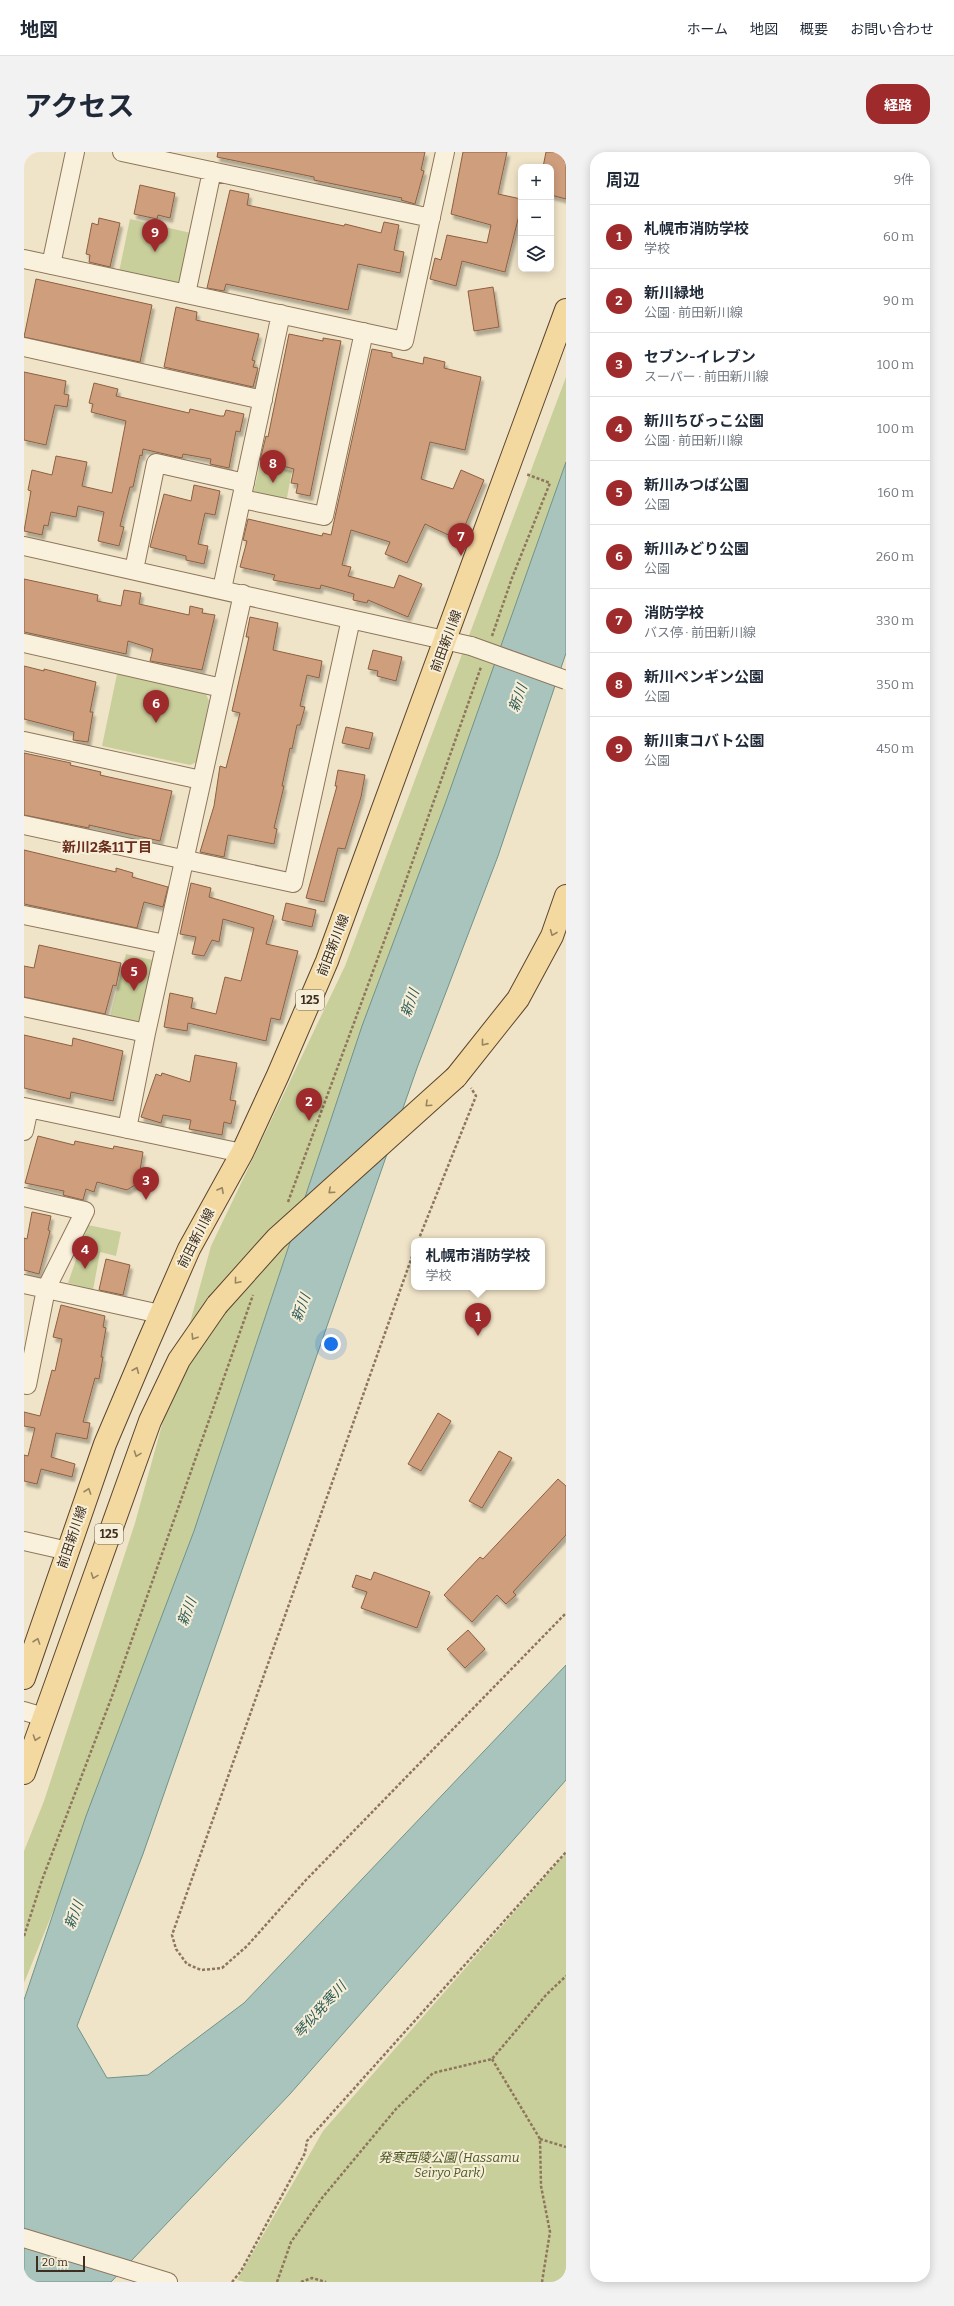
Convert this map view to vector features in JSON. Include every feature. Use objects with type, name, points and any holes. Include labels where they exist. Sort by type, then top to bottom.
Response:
[{"type":"main road","name":"前田新川線","points":[[24,1678],[105,1444],[188,1249],[242,1153],[278,1075],[327,961],[446,641],[566,310]]},
{"type":"main road","name":"125","points":[[24,1773],[34,1714],[150,1421],[179,1360],[217,1306],[276,1239],[463,1082],[518,998],[552,936],[566,896]]},
{"type":"street","points":[[51,265],[75,152]]},
{"type":"street","points":[[122,152],[430,218]]},
{"type":"street","points":[[24,259],[404,341],[445,152]]},
{"type":"street","points":[[186,294],[212,171]]},
{"type":"street","points":[[222,589],[281,314]]},
{"type":"street","points":[[134,570],[156,463],[324,516],[364,332]]},
{"type":"street","points":[[24,347],[263,400]]},
{"type":"street","points":[[24,546],[222,589],[471,646],[566,680]]},
{"type":"street","points":[[127,1129],[165,944],[243,594]]},
{"type":"street","points":[[24,825],[293,883],[351,619]]},
{"type":"street","points":[[24,643],[222,688]]},
{"type":"street","points":[[24,741],[202,780]]},
{"type":"street","points":[[24,915],[165,944]]},
{"type":"street","points":[[24,1007],[146,1033]]},
{"type":"street","points":[[24,1131],[27,1108],[242,1153]]},
{"type":"street","points":[[24,1197],[85,1211],[46,1289],[27,1385],[24,1384]]},
{"type":"street","points":[[24,1284],[160,1314]]},
{"type":"street","points":[[24,1541],[68,1551]]},
{"type":"street","points":[[24,2238],[168,2282]]},
{"type":"path","points":[[526,474],[550,483]]},
{"type":"path","points":[[419,1238],[476,1096],[463,1082]]},
{"type":"path","points":[[411,1259],[172,1935],[176,1949],[187,1964],[201,1970],[222,1968],[247,1946],[305,1881],[566,1613]]},
{"type":"path","points":[[232,2282],[241,2271],[305,2153],[308,2141],[566,1852]]},
{"type":"path","points":[[277,2282],[291,2242],[322,2198],[396,2109],[433,2073],[492,2058],[546,1995],[566,1976]]},
{"type":"path","points":[[492,2058],[540,2139],[541,2186],[550,2232],[542,2282]]},
{"type":"path","points":[[540,2139],[566,2147]]},
{"type":"path","points":[[301,2282],[312,2278],[326,2282]]},
{"type":"green space","points":[[130,219],[191,233],[179,285],[119,272]]},
{"type":"green space","points":[[566,377],[566,541],[198,1555],[24,1983],[24,1851],[44,1801],[135,1523],[211,1246],[345,966]]},
{"type":"green space","points":[[260,464],[292,471],[286,503],[253,494]]},
{"type":"green space","points":[[117,674],[206,694],[209,701],[197,762],[190,765],[102,746]]},
{"type":"green space","points":[[126,954],[157,961],[142,1028],[109,1020]]},
{"type":"green space","points":[[88,1225],[121,1232],[116,1256],[100,1252],[93,1290],[68,1283]]},
{"type":"green space","name":"発寒西陵公園 (Hassamu Seiryo Park)","points":[[566,1853],[566,2282],[245,2282],[237,2280],[323,2131]]},
{"type":"water","points":[[566,462],[566,653],[498,856],[417,1068],[143,1854],[77,2026],[107,2078],[148,2075],[244,2003],[566,1665],[566,1780],[290,2094],[111,2282],[24,2282],[24,2000],[86,1816],[194,1531],[362,1026],[445,804]]},
{"type":"building","points":[[218,152],[425,152],[421,170],[424,171],[415,204],[401,200],[402,198],[314,180],[314,177],[217,157]]},
{"type":"building","points":[[463,152],[507,152],[498,194],[518,198],[518,219],[505,272],[462,261],[456,286],[430,279],[435,258],[441,260],[447,235],[487,243],[491,225],[451,214]]},
{"type":"building","points":[[546,152],[566,152],[564,161],[566,162],[566,199],[554,196],[554,164],[544,164]]},
{"type":"building","points":[[140,185],[175,193],[170,218],[158,215],[157,219],[134,214]]},
{"type":"building","points":[[230,190],[249,194],[247,205],[344,226],[345,224],[381,233],[384,222],[399,225],[394,250],[404,252],[400,273],[358,264],[348,310],[226,284],[224,291],[207,288]]},
{"type":"building","points":[[99,218],[120,223],[110,267],[89,262],[90,255],[86,254],[92,223],[98,225]]},
{"type":"building","points":[[36,279],[152,305],[140,362],[24,337]]},
{"type":"building","points":[[493,287],[499,327],[474,331],[468,291]]},
{"type":"building","points":[[176,307],[197,312],[196,320],[259,334],[252,360],[255,361],[253,367],[258,368],[253,387],[164,367]]},
{"type":"building","points":[[289,334],[323,341],[323,338],[341,341],[310,496],[296,493],[298,484],[291,483],[294,469],[260,460],[266,436],[268,437]]},
{"type":"building","points":[[372,349],[392,353],[392,357],[423,364],[424,357],[445,362],[444,368],[481,377],[465,450],[430,442],[421,479],[453,489],[461,470],[484,480],[459,540],[425,524],[407,563],[385,554],[390,542],[351,530],[342,565],[351,567],[348,576],[394,588],[399,575],[422,584],[408,617],[368,600],[367,603],[353,600],[354,594],[321,585],[320,589],[273,580],[275,575],[240,567],[247,541],[243,540],[248,519],[322,536],[323,533],[331,535]]},
{"type":"building","points":[[24,372],[66,381],[64,394],[69,395],[67,407],[55,405],[46,445],[24,440]]},
{"type":"building","points":[[94,383],[118,389],[116,396],[189,413],[190,409],[220,416],[224,416],[226,410],[244,414],[240,432],[236,431],[229,468],[210,464],[211,459],[183,454],[182,458],[143,449],[142,456],[140,455],[133,487],[130,487],[120,526],[124,527],[119,546],[98,541],[104,512],[78,506],[76,517],[51,512],[48,526],[44,525],[42,535],[24,531],[31,491],[28,490],[32,470],[52,475],[56,456],[87,462],[82,486],[112,493],[126,421],[91,412],[93,404],[89,403]]},
{"type":"building","points":[[194,485],[220,491],[215,515],[205,513],[198,544],[208,546],[204,564],[186,560],[186,556],[150,547],[164,494],[191,501]]},
{"type":"building","points":[[24,579],[98,595],[97,601],[121,606],[124,590],[141,593],[139,604],[189,615],[190,606],[203,609],[202,613],[215,615],[202,670],[150,661],[153,649],[128,641],[126,654],[24,632]]},
{"type":"building","points":[[250,617],[278,623],[273,650],[322,661],[319,678],[307,675],[300,706],[305,707],[300,725],[297,725],[292,749],[290,748],[282,786],[284,786],[274,828],[277,829],[274,844],[228,835],[224,857],[200,852],[214,806],[220,766],[226,768],[240,713],[232,711],[249,637],[246,637]]},
{"type":"building","points":[[373,650],[402,657],[396,681],[377,676],[378,671],[368,669]]},
{"type":"building","points":[[24,666],[44,671],[44,669],[96,682],[90,712],[93,712],[88,742],[73,740],[74,732],[24,719]]},
{"type":"building","points":[[346,727],[373,733],[369,749],[342,743]]},
{"type":"building","points":[[24,753],[71,763],[70,765],[101,772],[100,775],[172,791],[160,841],[89,825],[89,828],[24,815]]},
{"type":"building","points":[[338,770],[365,775],[361,797],[345,849],[338,848],[324,902],[306,898],[337,786],[335,786]]},
{"type":"building","points":[[24,850],[116,872],[116,868],[133,873],[132,877],[168,887],[163,907],[144,902],[137,928],[24,904]]},
{"type":"building","points":[[191,883],[211,888],[209,897],[274,916],[266,944],[298,951],[280,1020],[271,1018],[266,1041],[188,1023],[187,1031],[164,1027],[170,993],[193,998],[191,1008],[216,1014],[225,977],[241,981],[254,928],[223,919],[219,942],[212,940],[204,956],[192,954],[196,937],[180,934]]},
{"type":"building","points":[[286,903],[316,910],[312,927],[282,920]]},
{"type":"building","points":[[39,945],[121,963],[116,986],[113,985],[105,1014],[24,997],[24,966],[34,968]]},
{"type":"building","points":[[24,1035],[72,1046],[73,1038],[123,1051],[113,1101],[71,1092],[70,1099],[24,1088]]},
{"type":"building","points":[[195,1055],[237,1063],[230,1100],[236,1101],[231,1124],[224,1122],[222,1135],[189,1129],[191,1120],[163,1115],[161,1123],[141,1117],[156,1074],[161,1076],[162,1073],[190,1082]]},
{"type":"building","points":[[38,1136],[74,1145],[75,1141],[113,1149],[114,1146],[143,1152],[138,1183],[127,1190],[97,1182],[94,1192],[86,1189],[83,1200],[63,1195],[64,1191],[25,1183]]},
{"type":"building","points":[[32,1212],[51,1216],[48,1230],[50,1231],[39,1274],[24,1270],[24,1238],[27,1239]]},
{"type":"building","points":[[106,1259],[130,1265],[123,1295],[99,1290]]},
{"type":"building","points":[[61,1305],[105,1316],[103,1327],[106,1328],[101,1357],[103,1357],[99,1379],[95,1378],[83,1422],[90,1423],[87,1439],[56,1433],[51,1457],[75,1464],[72,1477],[41,1469],[37,1484],[24,1481],[24,1455],[28,1456],[35,1428],[24,1426],[24,1412],[40,1416],[52,1370],[55,1371],[62,1339],[53,1337]]},
{"type":"building","points":[[438,1413],[451,1421],[421,1471],[408,1464]]},
{"type":"building","points":[[499,1451],[512,1458],[482,1508],[469,1501]]},
{"type":"building","points":[[558,1479],[566,1486],[566,1535],[513,1592],[516,1595],[506,1604],[497,1595],[472,1622],[444,1595],[480,1557],[483,1559]]},
{"type":"building","points":[[374,1572],[430,1592],[417,1628],[361,1608],[367,1592],[352,1587],[356,1575],[371,1580]]},
{"type":"building","points":[[468,1630],[485,1649],[465,1668],[447,1649]]},
{"type":"place","name":"新川東コバト公園","points":[[155,252]]},
{"type":"place","name":"新川ペンギン公園","points":[[273,483]]},
{"type":"place","name":"消防学校","points":[[461,556]]},
{"type":"place","name":"新川みどり公園","points":[[156,723]]},
{"type":"place","name":"新川みつば公園","points":[[134,991]]},
{"type":"place","name":"新川緑地","points":[[309,1121]]},
{"type":"place","name":"セブン-イレブン","points":[[146,1200]]},
{"type":"place","name":"新川ちびっこ公園","points":[[85,1269]]},
{"type":"place","name":"札幌市消防学校","points":[[478,1336]]},
{"type":"district","name":"新川2条11丁目","points":[[107,847]]},
{"type":"water label","name":"新川","points":[[518,698]]},
{"type":"water label","name":"新川","points":[[410,1003]]},
{"type":"water label","name":"新川","points":[[301,1308]]},
{"type":"water label","name":"新川","points":[[187,1612]]},
{"type":"water label","name":"新川","points":[[74,1915]]},
{"type":"water label","name":"琴似発寒川","points":[[320,2010]]}]
